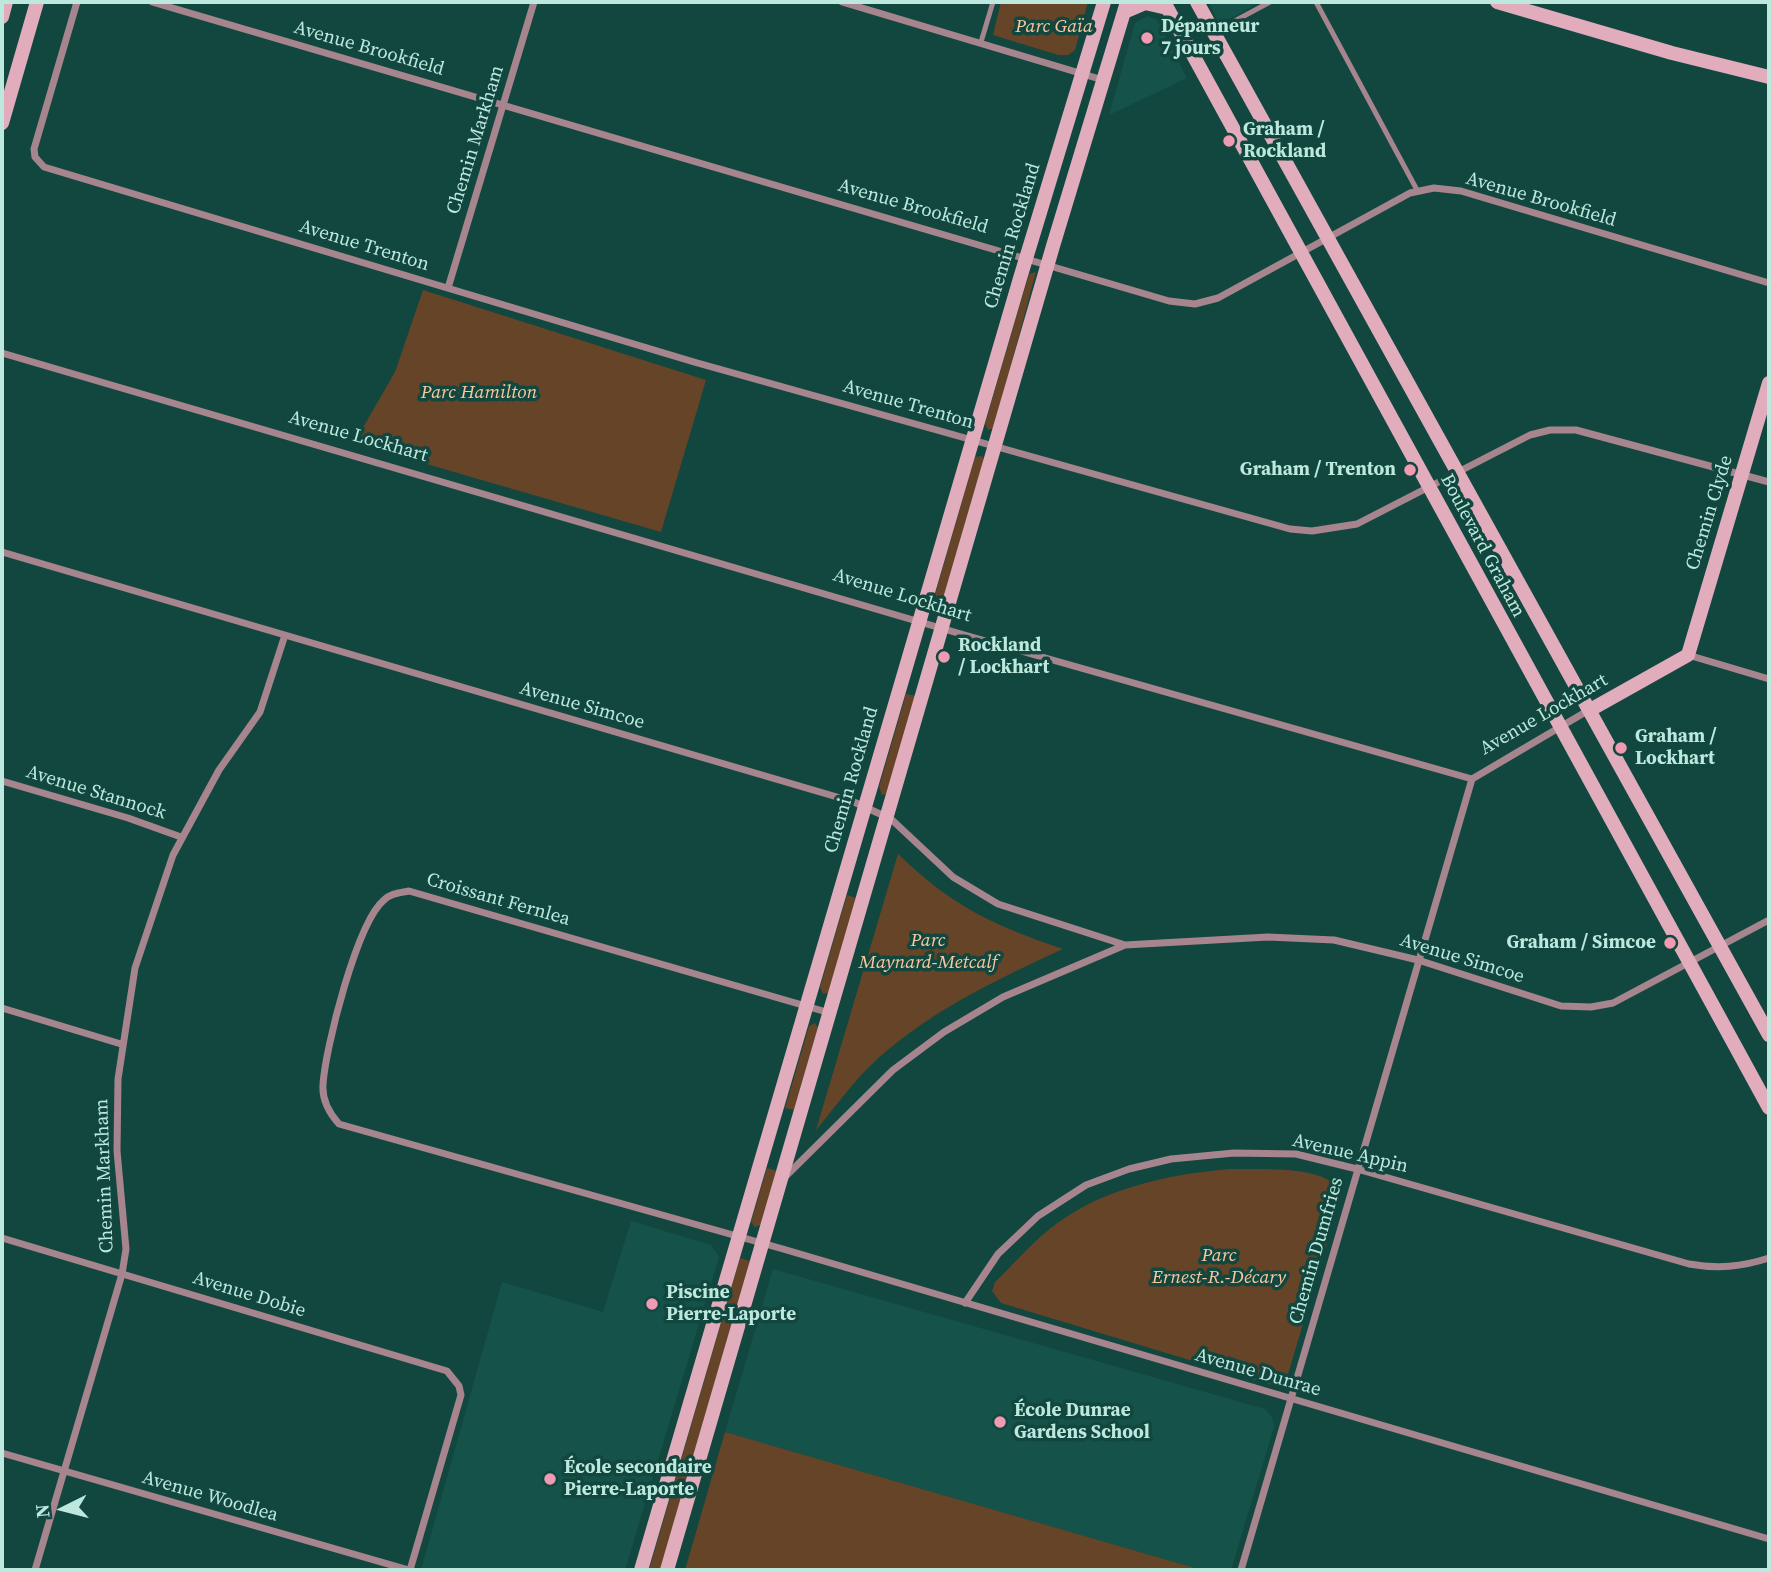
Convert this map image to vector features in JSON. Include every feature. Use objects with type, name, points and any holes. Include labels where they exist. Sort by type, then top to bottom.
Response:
[{"type":"street","points":[[2,17],[6,2]]},
{"type":"street","points":[[2,123],[37,2]]},
{"type":"street","name":"Avenue Trenton","points":[[77,2],[34,149],[35,157],[44,167],[694,362],[1290,529],[1312,531],[1357,524],[1530,435],[1550,430],[1576,430],[1769,482]]},
{"type":"street","name":"Avenue Brookfield","points":[[152,2],[1027,257],[1169,301],[1195,304],[1218,298],[1417,190],[1461,191],[1769,283]]},
{"type":"street","name":"Chemin Markham","points":[[448,288],[534,2]]},
{"type":"street","points":[[842,2],[1104,80]]},
{"type":"street","name":"Chemin Rockland","points":[[641,1570],[972,439],[1104,2]]},
{"type":"street","name":"Boulevard Graham","points":[[1197,2],[1769,1035]]},
{"type":"street","points":[[1497,2],[1672,53],[1769,77]]},
{"type":"street","points":[[667,1570],[1126,7],[1144,3],[1166,5]]},
{"type":"street","name":"Boulevard Graham","points":[[1166,5],[1769,1108]]},
{"type":"street","name":"Avenue Lockhart","points":[[2,353],[943,629],[1472,779],[1688,655]]},
{"type":"street","name":"Chemin Clyde","points":[[1688,655],[1769,383]]},
{"type":"street","name":"Avenue Simcoe","points":[[2,552],[865,806],[887,817],[953,877],[998,904],[1125,945]]},
{"type":"street","name":"Chemin Markham","points":[[35,1570],[122,1274],[125,1232],[117,1120],[121,1044],[143,938],[181,837],[219,770],[260,712],[285,635]]},
{"type":"street","points":[[1688,655],[1769,679]]},
{"type":"street","name":"Chemin Dumfries","points":[[1241,1570],[1472,779]]},
{"type":"street","name":"Avenue Stannock","points":[[2,781],[128,818],[181,837]]},
{"type":"street","name":"Croissant Fernlea","points":[[739,1237],[339,1124],[331,1115],[323,1087],[341,994],[374,911],[393,894],[409,891],[831,1013]]},
{"type":"street","name":"Avenue Simcoe","points":[[782,1180],[892,1070],[944,1032],[1003,997],[1125,945],[1268,937],[1334,940],[1418,960],[1561,1006],[1591,1007],[1613,1003],[1769,920]]},
{"type":"street","points":[[2,1008],[121,1044]]},
{"type":"street","name":"Avenue Appin","points":[[965,1303],[998,1254],[1038,1216],[1086,1185],[1129,1169],[1171,1159],[1234,1153],[1296,1154],[1689,1264],[1716,1269],[1747,1265],[1769,1258]]},
{"type":"street","name":"Avenue Dunrae","points":[[739,1237],[1769,1539]]},
{"type":"street","name":"Avenue Dobie","points":[[2,1238],[447,1371],[459,1387],[458,1408],[410,1570]]},
{"type":"street","name":"Avenue Woodlea","points":[[2,1453],[410,1570]]},
{"type":"lane","points":[[981,42],[993,2]]},
{"type":"lane","points":[[1213,33],[1270,2]]},
{"type":"lane","points":[[1316,2],[1417,190]]},
{"type":"shaded area","points":[[1209,2],[1260,2],[1219,25]]},
{"type":"shaded area","points":[[1148,16],[1157,20],[1187,78],[1109,115],[1135,23]]},
{"type":"shaded area","name":"École secondaire Pierre-Laporte","points":[[631,1221],[711,1245],[719,1257],[625,1570],[421,1570],[502,1282],[603,1312]]},
{"type":"shaded area","name":"École Dunrae Gardens School","points":[[773,1269],[1265,1409],[1272,1417],[1274,1427],[1231,1570],[1202,1570],[725,1432]]},
{"type":"green space","name":"Parc Gaïa","points":[[1001,2],[1088,2],[1075,50],[1068,55],[1058,55],[993,35]]},
{"type":"green space","points":[[1036,272],[994,428],[988,430],[985,424],[1029,274]]},
{"type":"green space","name":"Parc Hamilton","points":[[423,290],[706,380],[661,532],[354,443],[395,372]]},
{"type":"green space","points":[[982,456],[984,460],[940,610],[935,611],[932,605],[975,457]]},
{"type":"green space","points":[[906,694],[916,696],[886,794],[882,795],[879,787]]},
{"type":"green space","name":"Parc Maynard-Metcalf","points":[[898,854],[955,901],[974,912],[1063,949],[985,986],[912,1031],[868,1068],[816,1130]]},
{"type":"green space","points":[[847,895],[856,898],[829,993],[823,994],[820,987]]},
{"type":"green space","points":[[815,1023],[818,1028],[794,1110],[785,1108],[809,1026]]},
{"type":"green space","points":[[767,1168],[777,1171],[761,1225],[755,1227],[751,1222]]},
{"type":"green space","name":"Parc Ernest-R.-Décary","points":[[1229,1169],[1275,1169],[1311,1173],[1336,1186],[1341,1197],[1288,1374],[1281,1382],[1272,1385],[1001,1303],[992,1291],[995,1282],[1039,1238],[1087,1205],[1156,1180]]},
{"type":"green space","points":[[740,1258],[750,1261],[660,1570],[649,1570]]},
{"type":"green space","points":[[725,1432],[1202,1570],[685,1570]]},
{"type":"place","name":"Dépanneur 7 jours","points":[[1147,38]]},
{"type":"place","name":"Graham / Rockland","points":[[1229,141]]},
{"type":"place","name":"Graham / Trenton","points":[[1410,470]]},
{"type":"place","name":"Rockland / Lockhart","points":[[944,657]]},
{"type":"place","name":"Graham / Lockhart","points":[[1621,748]]},
{"type":"place","name":"Graham / Simcoe","points":[[1670,943]]},
{"type":"place","name":"Piscine Pierre-Laporte","points":[[652,1304]]},
{"type":"place","name":"École Dunrae Gardens School","points":[[1000,1422]]},
{"type":"place","name":"École secondaire Pierre-Laporte","points":[[550,1479]]}]
